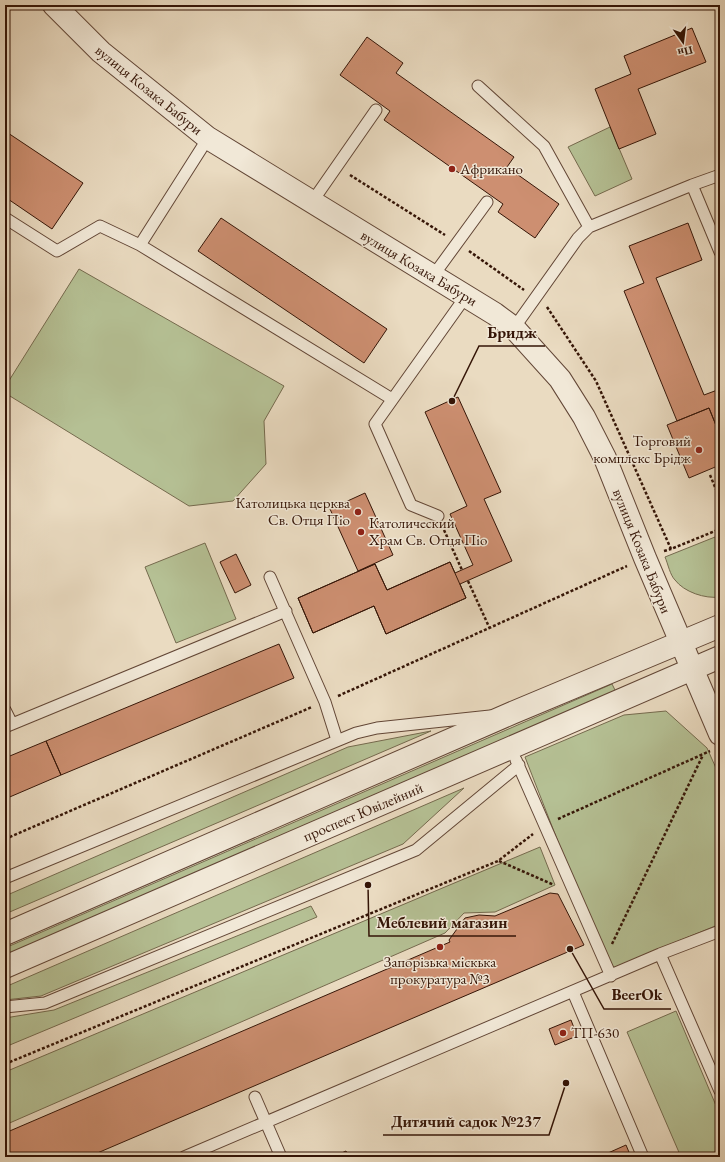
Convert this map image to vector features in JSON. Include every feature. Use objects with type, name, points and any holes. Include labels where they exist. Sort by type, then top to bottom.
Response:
[{"type":"street","name":"вулиця Козака Бабури","points":[[54,5],[101,52],[208,138],[495,314],[514,328],[560,379],[584,417],[605,458],[680,642],[720,734]]},
{"type":"street","name":"проспект Ювілейний","points":[[5,934],[512,713],[720,626]]},
{"type":"street","name":"проспект Ювілейний","points":[[5,967],[515,757],[692,669],[720,657]]},
{"type":"lane","points":[[478,86],[544,146],[589,226]]},
{"type":"lane","points":[[312,202],[376,110]]},
{"type":"lane","points":[[140,245],[208,138]]},
{"type":"lane","points":[[514,328],[578,238],[589,226],[720,175]]},
{"type":"lane","points":[[692,186],[720,252]]},
{"type":"lane","points":[[433,276],[487,202]]},
{"type":"lane","points":[[5,218],[57,251],[100,226],[140,245],[392,399]]},
{"type":"lane","points":[[438,516],[411,505],[375,424],[466,296]]},
{"type":"lane","points":[[270,577],[325,702],[337,740]]},
{"type":"lane","points":[[5,710],[8,725],[286,611]]},
{"type":"lane","points":[[5,878],[337,740],[377,728],[512,713]]},
{"type":"lane","points":[[5,1007],[45,1003],[416,850],[515,757],[611,976]]},
{"type":"lane","points":[[184,1157],[660,954],[720,931]]},
{"type":"lane","points":[[660,954],[720,1091]]},
{"type":"lane","points":[[572,992],[643,1157]]},
{"type":"lane","points":[[255,1097],[281,1157]]},
{"type":"path","points":[[710,475],[720,499]]},
{"type":"path","points":[[438,516],[462,570]]},
{"type":"path","points":[[468,581],[490,629]]},
{"type":"path","points":[[5,1064],[498,860],[545,825],[703,755],[604,960]]},
{"type":"path","points":[[498,860],[575,894]]},
{"type":"green space","points":[[610,127],[632,179],[595,196],[568,147]]},
{"type":"green space","points":[[79,269],[284,386],[264,421],[266,464],[233,501],[189,506],[5,393],[5,387]]},
{"type":"green space","points":[[720,535],[720,597],[708,597],[695,594],[684,588],[673,578],[665,557]]},
{"type":"green space","points":[[205,543],[236,619],[176,643],[145,567]]},
{"type":"green space","points":[[612,684],[616,692],[5,956],[5,948]]},
{"type":"green space","points":[[666,711],[707,748],[720,777],[720,924],[608,970],[525,757],[624,715]]},
{"type":"green space","points":[[431,731],[5,914],[5,896],[348,747]]},
{"type":"green space","points":[[464,788],[403,844],[41,996],[5,1000],[5,987]]},
{"type":"green space","points":[[540,847],[555,885],[495,912],[464,913],[445,933],[5,1125],[5,1072]]},
{"type":"green space","points":[[311,906],[317,917],[5,1047],[5,1018],[54,1010]]},
{"type":"green space","points":[[676,1011],[720,1115],[720,1155],[716,1157],[681,1157],[627,1032]]},
{"type":"building","points":[[692,28],[706,62],[638,89],[656,134],[619,149],[595,89],[631,74],[624,56]]},
{"type":"building","points":[[367,37],[403,63],[396,73],[514,157],[507,167],[559,204],[535,238],[498,212],[503,204],[384,120],[390,111],[340,75]]},
{"type":"building","points":[[5,131],[83,183],[52,229],[5,197]]},
{"type":"building","points":[[221,218],[387,329],[364,363],[198,251]]},
{"type":"building","points":[[688,223],[702,260],[656,278],[704,395],[720,389],[720,427],[717,428],[709,408],[677,421],[624,291],[644,283],[629,246]]},
{"type":"building","points":[[458,397],[501,492],[484,499],[512,561],[460,584],[466,598],[386,634],[374,606],[313,633],[298,598],[375,564],[387,590],[450,562],[455,573],[473,565],[450,514],[467,506],[425,412]]},
{"type":"building","name":"Торговий комплекс Брідж","points":[[709,408],[720,435],[720,465],[689,478],[667,425]]},
{"type":"building","name":"Католический Храм Св. Отця Піо","points":[[365,493],[393,555],[358,571],[330,509]]},
{"type":"building","points":[[236,554],[251,585],[235,593],[220,562]]},
{"type":"building","points":[[450,562],[466,598],[386,634],[374,606],[313,633],[298,598],[375,564],[387,590]]},
{"type":"building","points":[[279,644],[294,678],[61,775],[46,741]]},
{"type":"building","points":[[46,741],[61,775],[5,799],[5,758]]},
{"type":"building","points":[[550,893],[558,894],[584,945],[88,1157],[5,1157],[5,1133],[450,942],[449,940],[465,918],[479,915],[495,916]]},
{"type":"building","name":"ТП-630","points":[[571,1020],[577,1036],[555,1045],[549,1029]]},
{"type":"building","points":[[626,1145],[631,1157],[599,1157]]},
{"type":"building","points":[[346,1151],[349,1157],[333,1157]]},
{"type":"place","name":"Африкано","points":[[452,169]]},
{"type":"place","name":"Бридж","points":[[452,401]]},
{"type":"place","name":"Торговий комплекс Брідж","points":[[699,450]]},
{"type":"place","name":"Католицька церква Св. Отця Піо","points":[[358,512]]},
{"type":"place","name":"Католический Храм Св. Отця Піо","points":[[361,532]]},
{"type":"place","name":"Меблевий магазин","points":[[368,885]]},
{"type":"place","name":"Запорізька міскька прокуратура №3","points":[[440,947]]},
{"type":"place","name":"BeerOk","points":[[570,949]]},
{"type":"place","name":"ТП-630","points":[[563,1033]]},
{"type":"place","name":"Дитячий садок №237","points":[[566,1083]]}]
